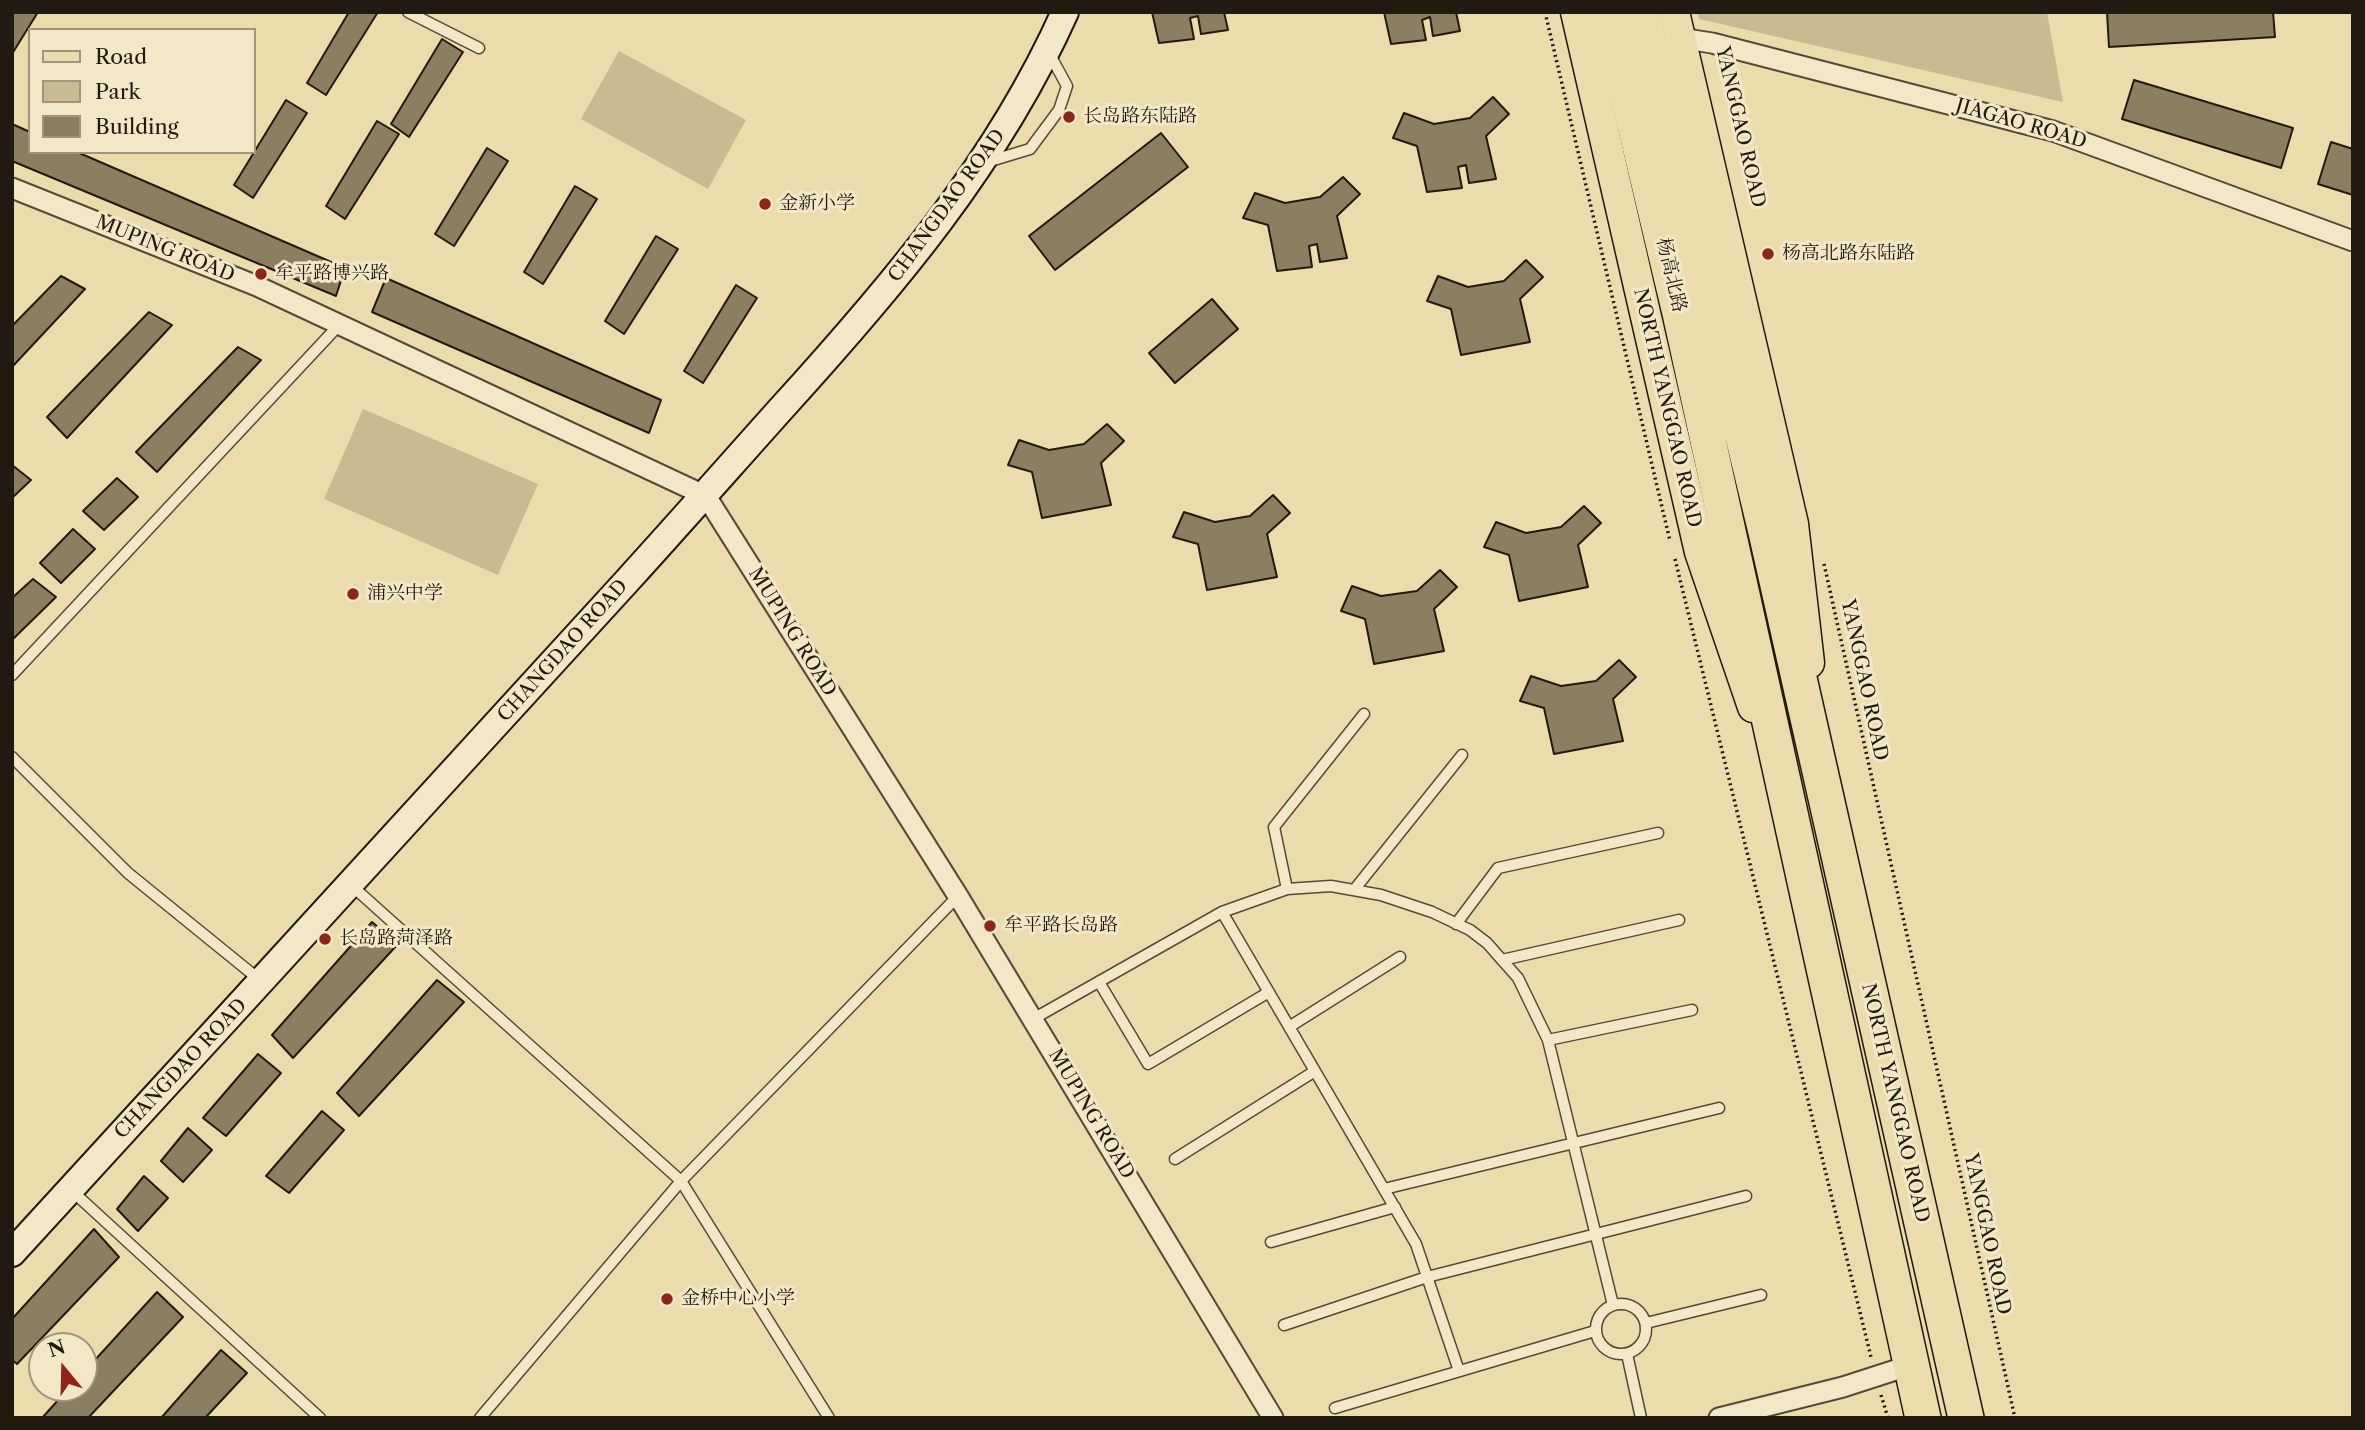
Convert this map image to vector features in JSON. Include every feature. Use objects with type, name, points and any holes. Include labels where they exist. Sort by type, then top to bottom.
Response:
[{"type":"highway","name":"杨高北路","points":[[1608,12],[1729,539]]},
{"type":"highway","name":"杨高北路","points":[[1641,12],[1766,532]]},
{"type":"highway","name":"NORTH YANGGAO ROAD","points":[[1766,532],[1965,1418]]},
{"type":"highway","name":"NORTH YANGGAO ROAD","points":[[1729,539],[1923,1418]]},
{"type":"main road","name":"NORTH YANGGAO ROAD","points":[[1576,12],[1700,552],[1784,796]]},
{"type":"main road","name":"NORTH YANGGAO ROAD","points":[[1677,25],[1793,523],[1824,788]]},
{"type":"main road","points":[[1952,1355],[1972,1418]]},
{"type":"street","name":"CHANGDAO ROAD","points":[[12,1253],[706,496],[925,243],[983,163],[1028,89],[1065,12]]},
{"type":"street","name":"JIAGAO ROAD","points":[[1677,25],[1712,43],[2053,131],[2353,241]]},
{"type":"street","name":"MUPING ROAD","points":[[12,188],[257,286],[706,496],[958,896],[1273,1418]]},
{"type":"street","points":[[1719,1418],[1876,1377],[1911,1365]]},
{"type":"lane","points":[[408,12],[480,48]]},
{"type":"lane","points":[[983,163],[1030,149],[1059,110],[1067,86],[1047,50]]},
{"type":"lane","points":[[12,675],[340,325]]},
{"type":"lane","points":[[1287,889],[1274,827],[1364,714]]},
{"type":"lane","points":[[1354,890],[1462,755]]},
{"type":"lane","points":[[12,757],[128,873],[261,982]]},
{"type":"lane","points":[[1456,923],[1498,868],[1658,833]]},
{"type":"lane","points":[[351,885],[681,1181],[829,1418]]},
{"type":"lane","points":[[1033,1019],[1222,912],[1287,889],[1331,886],[1354,890],[1432,912],[1456,923],[1487,943],[1502,960],[1522,986],[1548,1040],[1613,1305]]},
{"type":"lane","points":[[480,1418],[681,1181],[958,896]]},
{"type":"lane","points":[[1222,912],[1416,1244],[1459,1371]]},
{"type":"lane","points":[[1502,960],[1679,920]]},
{"type":"lane","points":[[1289,1027],[1400,957]]},
{"type":"lane","points":[[1100,982],[1148,1064],[1269,992]]},
{"type":"lane","points":[[1548,1040],[1692,1010]]},
{"type":"lane","points":[[1175,1159],[1315,1071]]},
{"type":"lane","points":[[1384,1189],[1719,1108]]},
{"type":"lane","points":[[70,1190],[320,1418]]},
{"type":"lane","points":[[1284,1325],[1427,1277],[1746,1196]]},
{"type":"lane","points":[[1271,1242],[1395,1207]]},
{"type":"lane","points":[[1646,1323],[1760,1295]]},
{"type":"lane","points":[[1621,1304],[1637,1309],[1646,1323],[1645,1339],[1635,1351],[1627,1354],[1609,1352],[1602,1347],[1595,1331],[1600,1315],[1613,1305],[1621,1304]]},
{"type":"lane","points":[[1335,1408],[1595,1331]]},
{"type":"lane","points":[[1627,1354],[1641,1418]]},
{"type":"path","points":[[1545,12],[1649,456],[1888,1418]]},
{"type":"path","name":"YANGGAO ROAD","points":[[1822,557],[2015,1418]]},
{"type":"green space","points":[[1697,12],[2047,12],[2063,102],[1699,19]]},
{"type":"green space","points":[[619,51],[746,120],[708,189],[581,119]]},
{"type":"green space","points":[[363,409],[538,484],[498,575],[324,499]]},
{"type":"building","points":[[12,12],[38,12],[28,28],[12,54]]},
{"type":"building","points":[[349,12],[378,12],[326,95],[307,83]]},
{"type":"building","points":[[1152,12],[1224,12],[1228,30],[1201,34],[1198,16],[1190,18],[1194,39],[1159,43]]},
{"type":"building","points":[[1384,12],[1456,12],[1460,31],[1433,36],[1430,17],[1422,20],[1426,40],[1391,44]]},
{"type":"building","points":[[2107,12],[2273,12],[2275,37],[2109,47]]},
{"type":"building","points":[[442,39],[463,52],[409,137],[391,124]]},
{"type":"building","points":[[2134,80],[2293,128],[2281,168],[2122,119]]},
{"type":"building","points":[[1493,97],[1509,114],[1486,136],[1496,179],[1469,183],[1466,165],[1458,167],[1462,188],[1427,192],[1417,146],[1393,138],[1404,113],[1434,124],[1470,118]]},
{"type":"building","points":[[286,100],[307,113],[253,198],[234,185],[253,154],[256,154],[256,149]]},
{"type":"building","points":[[377,121],[399,134],[345,219],[326,206]]},
{"type":"building","points":[[12,124],[28,131],[28,154],[82,154],[345,268],[336,296],[12,161]]},
{"type":"building","points":[[1161,133],[1188,167],[1055,270],[1029,236]]},
{"type":"building","points":[[2331,142],[2353,149],[2353,195],[2318,184]]},
{"type":"building","points":[[487,148],[508,161],[454,246],[435,234]]},
{"type":"building","points":[[1343,177],[1360,194],[1337,216],[1347,258],[1320,262],[1317,244],[1309,246],[1312,267],[1277,271],[1268,225],[1243,218],[1255,193],[1285,203],[1320,197]]},
{"type":"building","points":[[575,186],[597,199],[543,284],[524,272]]},
{"type":"building","points":[[656,236],[678,249],[624,334],[605,321]]},
{"type":"building","points":[[1526,260],[1543,277],[1520,299],[1530,342],[1461,355],[1451,309],[1427,301],[1438,276],[1468,287],[1504,281]]},
{"type":"building","points":[[61,276],[85,289],[12,367],[12,326]]},
{"type":"building","points":[[386,278],[661,400],[649,433],[372,312]]},
{"type":"building","points":[[736,285],[757,298],[703,383],[684,371]]},
{"type":"building","points":[[1212,299],[1238,329],[1175,383],[1149,353]]},
{"type":"building","points":[[149,312],[172,325],[67,438],[47,417]]},
{"type":"building","points":[[238,347],[261,360],[157,472],[136,452]]},
{"type":"building","points":[[1107,424],[1124,441],[1101,463],[1111,505],[1042,518],[1032,472],[1008,465],[1019,440],[1049,450],[1084,444]]},
{"type":"building","points":[[12,465],[31,480],[12,498]]},
{"type":"building","points":[[117,478],[138,497],[104,530],[83,511]]},
{"type":"building","points":[[1273,495],[1290,513],[1267,534],[1277,577],[1207,590],[1198,544],[1173,537],[1184,512],[1215,522],[1250,516]]},
{"type":"building","points":[[1584,506],[1601,523],[1578,545],[1588,587],[1519,601],[1509,555],[1484,547],[1496,522],[1526,533],[1561,527]]},
{"type":"building","points":[[73,529],[95,549],[61,583],[40,563]]},
{"type":"building","points":[[1440,570],[1457,587],[1434,609],[1444,651],[1374,664],[1365,619],[1341,611],[1352,586],[1381,596],[1417,591]]},
{"type":"building","points":[[33,579],[56,597],[12,640],[12,598]]},
{"type":"building","points":[[1619,660],[1636,677],[1613,699],[1623,741],[1554,754],[1544,708],[1520,701],[1531,676],[1561,686],[1596,681]]},
{"type":"building","points":[[372,922],[398,944],[293,1058],[272,1035]]},
{"type":"building","points":[[437,980],[464,1002],[359,1116],[337,1093]]},
{"type":"building","points":[[258,1054],[281,1073],[226,1136],[203,1118]]},
{"type":"building","points":[[322,1111],[344,1130],[289,1193],[266,1176]]},
{"type":"building","points":[[188,1128],[212,1150],[183,1182],[161,1161]]},
{"type":"building","points":[[144,1176],[168,1198],[138,1231],[117,1209]]},
{"type":"building","points":[[94,1229],[119,1257],[48,1332],[28,1332],[28,1352],[17,1364],[12,1360],[12,1319]]},
{"type":"building","points":[[157,1292],[183,1317],[88,1418],[42,1418],[56,1402],[98,1402],[98,1357]]},
{"type":"building","points":[[221,1350],[247,1373],[205,1418],[161,1418]]},
{"type":"place","name":"长岛路东陆路","points":[[1069,117]]},
{"type":"place","name":"金新小学","points":[[765,204]]},
{"type":"place","name":"杨高北路东陆路","points":[[1768,254]]},
{"type":"place","name":"牟平路博兴路","points":[[261,274]]},
{"type":"place","name":"浦兴中学","points":[[353,594]]},
{"type":"place","name":"牟平路长岛路","points":[[990,926]]},
{"type":"place","name":"长岛路菏泽路","points":[[325,939]]},
{"type":"place","name":"金桥中心小学","points":[[667,1299]]}]
